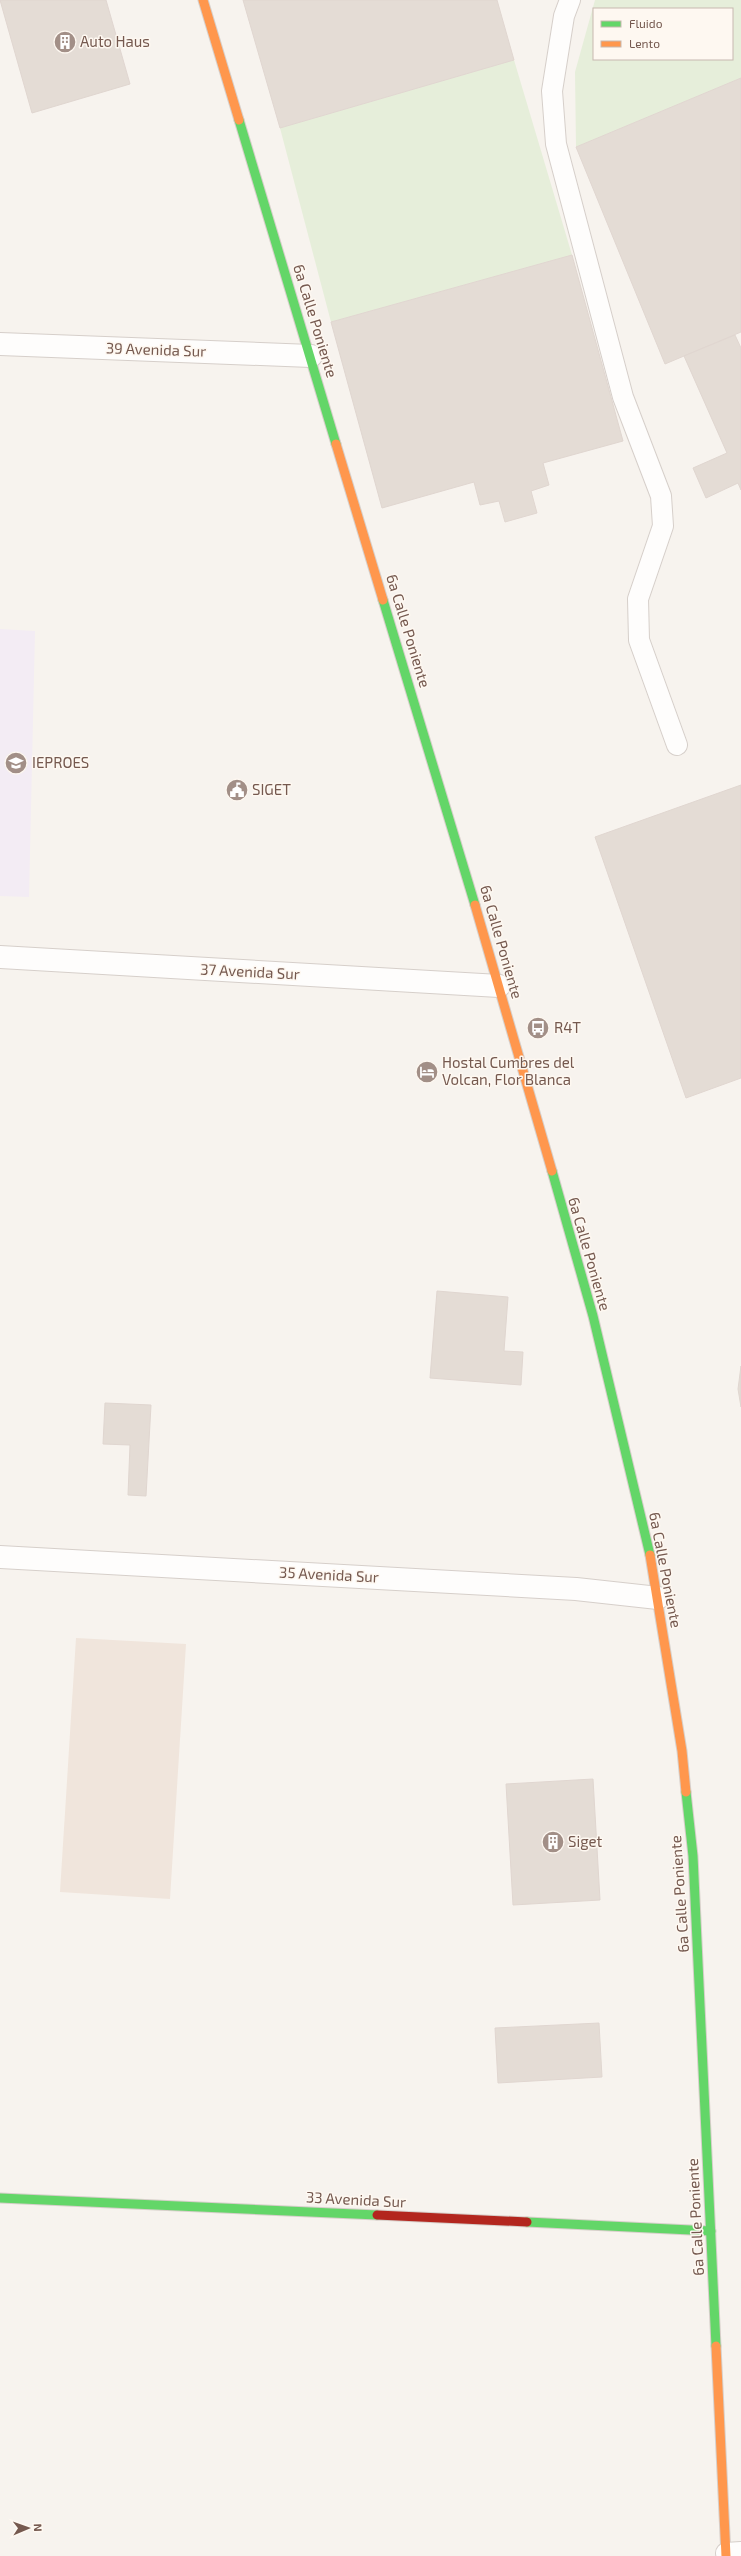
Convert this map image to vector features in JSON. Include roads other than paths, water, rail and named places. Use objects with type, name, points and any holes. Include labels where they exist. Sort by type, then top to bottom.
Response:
[{"type":"street","name":"6a Calle Poniente","points":[[203,0],[499,986],[618,1414],[647,1538],[682,1751],[693,1856],[711,2231],[731,2553]]},
{"type":"street","name":"39 Avenida Sur","points":[[0,344],[311,356]]},
{"type":"street","name":"37 Avenida Sur","points":[[0,957],[499,986]]},
{"type":"street","name":"35 Avenida Sur","points":[[0,1557],[576,1590],[658,1598]]},
{"type":"street","name":"33 Avenida Sur","points":[[0,2198],[711,2231]]},
{"type":"lane","points":[[570,0],[564,16],[552,90],[556,144],[623,397],[661,496],[663,526],[638,599],[639,640],[677,745]]},
{"type":"place","name":"Auto Haus","points":[[65,42]]},
{"type":"place","name":"IEPROES","points":[[16,763]]},
{"type":"place","name":"SIGET","points":[[237,790]]},
{"type":"place","name":"R4T","points":[[538,1028]]},
{"type":"place","name":"Hostal Cumbres del Volcan, Flor Blanca","points":[[427,1072]]},
{"type":"place","name":"Siget","points":[[553,1842]]}]
